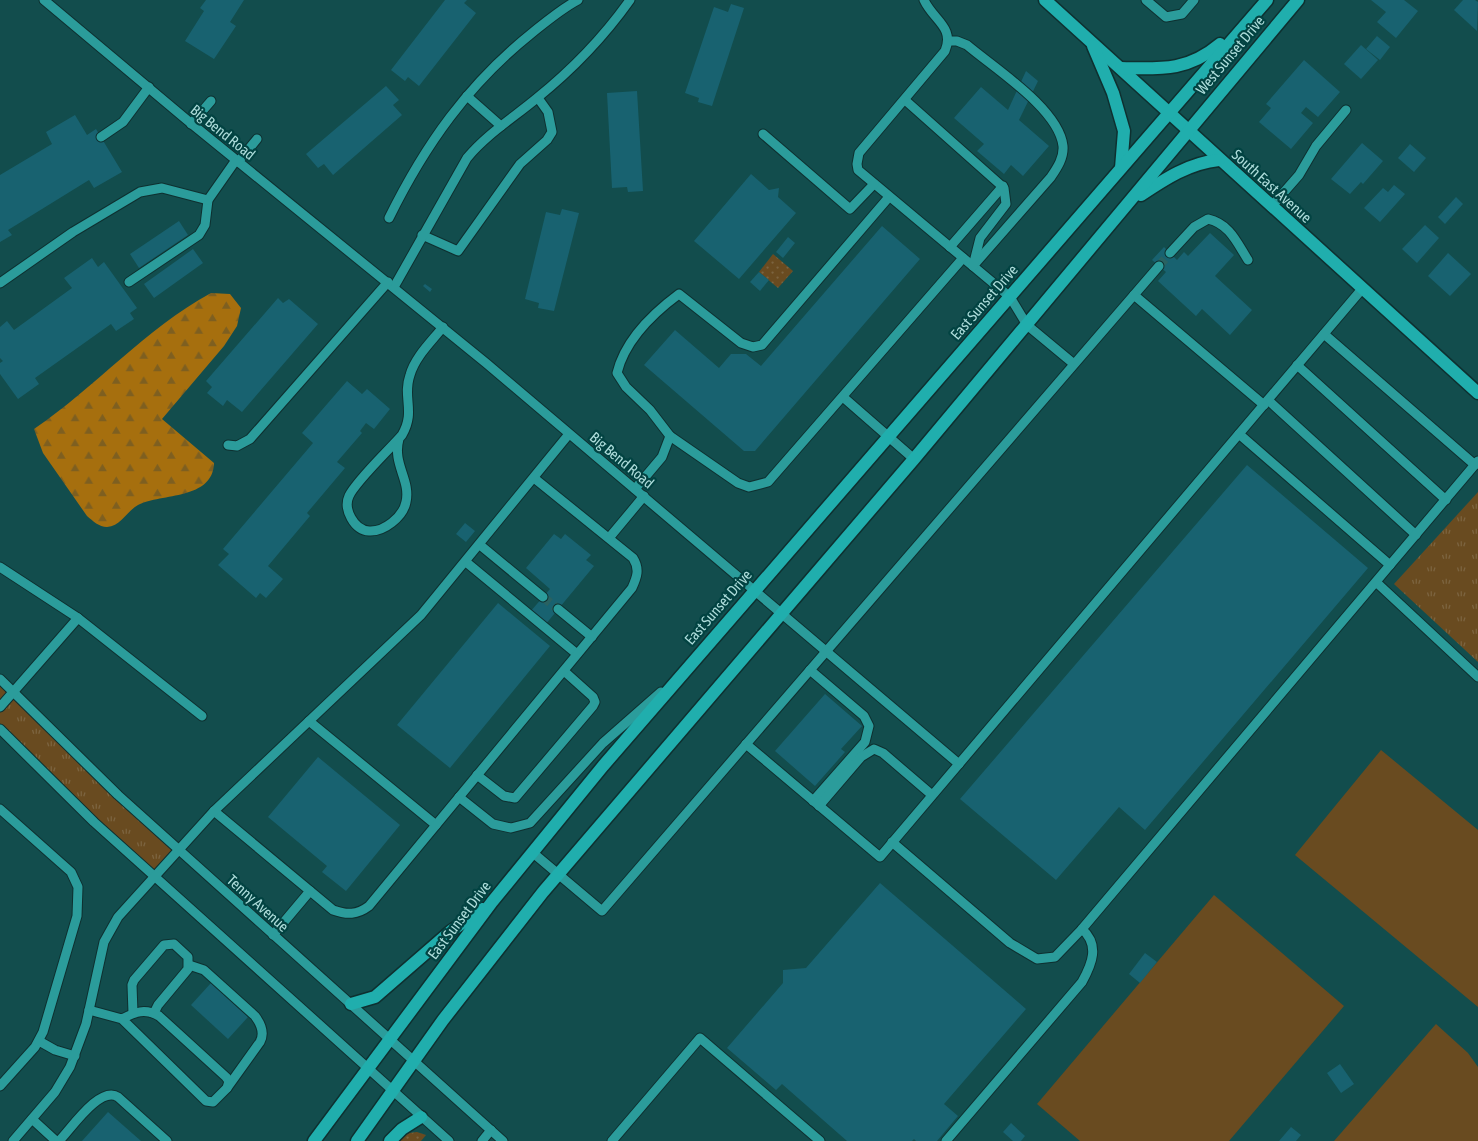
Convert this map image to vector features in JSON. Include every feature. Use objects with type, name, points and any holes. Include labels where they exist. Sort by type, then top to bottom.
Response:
[{"type":"main road","name":"South East Avenue","points":[[1045,0],[1121,68],[1188,132],[1478,393]]},
{"type":"main road","name":"West Sunset Drive","points":[[1168,112],[1267,0]]},
{"type":"main road","name":"West Sunset Drive","points":[[1188,132],[1298,0]]},
{"type":"main road","points":[[1121,68],[1162,69],[1186,64],[1208,54],[1253,16]]},
{"type":"main road","points":[[1091,42],[1113,93],[1124,132],[1121,168]]},
{"type":"main road","name":"East Sunset Drive","points":[[314,1141],[492,902],[532,852],[680,676],[1010,297],[1168,112]]},
{"type":"main road","points":[[358,1141],[414,1061],[537,899],[914,459],[1188,132]]},
{"type":"main road","points":[[1129,204],[1169,177],[1203,162],[1219,160]]},
{"type":"main road","points":[[351,1004],[375,996],[451,931],[492,902]]},
{"type":"main road","points":[[390,1141],[402,1129],[422,1117]]},
{"type":"street","name":"Big Bend Road","points":[[44,0],[191,124],[443,327],[959,764]]},
{"type":"street","points":[[389,218],[411,173],[446,121],[467,96],[500,58],[563,8],[578,0]]},
{"type":"street","points":[[228,446],[236,446],[250,439],[391,285],[467,158],[481,142],[538,98],[591,50],[630,0]]},
{"type":"street","points":[[924,0],[946,27],[948,41],[942,58],[859,153],[858,170],[1010,297],[1028,324],[1074,364]]},
{"type":"street","points":[[1146,0],[1166,17],[1182,14],[1194,0]]},
{"type":"street","points":[[948,41],[957,41],[967,45],[1038,105],[1058,130],[1063,148],[1058,166],[1051,178],[973,266]]},
{"type":"street","points":[[101,137],[123,122],[149,87]]},
{"type":"street","points":[[467,96],[501,126]]},
{"type":"street","points":[[422,235],[458,251],[520,164],[547,140],[552,132],[548,112],[538,98]]},
{"type":"street","points":[[906,100],[1003,186],[1006,193],[1006,204],[980,238],[973,266]]},
{"type":"street","points":[[191,124],[211,101]]},
{"type":"street","points":[[1271,207],[1299,175],[1316,146],[1346,110]]},
{"type":"street","points":[[763,134],[850,209],[874,184]]},
{"type":"street","points":[[129,282],[199,235],[204,225],[208,200],[237,161],[257,140]]},
{"type":"street","points":[[950,247],[1003,186]]},
{"type":"street","points":[[0,283],[72,232],[140,192],[162,188],[208,200]]},
{"type":"street","points":[[889,197],[762,345],[753,347],[741,343],[679,294],[656,313],[634,337],[621,359],[617,373],[626,387],[650,410],[670,436],[738,483],[749,487],[758,486],[768,482],[776,475],[963,258]]},
{"type":"street","points":[[1170,253],[1194,227],[1208,220],[1221,224],[1233,234],[1248,260]]},
{"type":"street","points":[[532,852],[602,911],[1159,266]]},
{"type":"street","points":[[746,744],[880,857],[1362,289]]},
{"type":"street","points":[[1134,295],[1266,402],[1416,535]]},
{"type":"street","points":[[399,439],[396,455],[407,494],[404,509],[400,515],[384,527],[369,531],[361,529],[350,517],[347,508],[350,494],[399,439],[408,425],[410,416],[409,376],[419,358],[443,327]]},
{"type":"street","points":[[892,842],[1026,954],[1038,959],[1055,957],[1082,929],[1476,463],[1324,334]]},
{"type":"street","points":[[1297,365],[1446,500]]},
{"type":"street","points":[[843,397],[889,435],[914,459]]},
{"type":"street","points":[[12,1141],[55,1092],[75,1056],[89,1010],[107,935],[118,917],[214,811],[421,615],[569,434]]},
{"type":"street","points":[[1239,434],[1390,565]]},
{"type":"street","points":[[635,489],[662,457],[670,436]]},
{"type":"street","points":[[214,811],[326,905],[343,913],[357,913],[364,910],[632,588],[638,573],[633,558],[534,478]]},
{"type":"street","points":[[609,538],[644,496]]},
{"type":"street","points":[[480,545],[543,597]]},
{"type":"street","points":[[466,562],[577,654]]},
{"type":"street","points":[[0,567],[78,618],[202,716]]},
{"type":"street","points":[[1376,582],[1478,677]]},
{"type":"street","points":[[558,610],[592,637]]},
{"type":"street","points":[[0,707],[78,618]]},
{"type":"street","points":[[810,670],[864,716],[869,731],[865,742],[816,804]]},
{"type":"street","points":[[477,775],[504,796],[515,798],[592,706],[594,702],[593,697],[564,671]]},
{"type":"street","points":[[459,797],[493,824],[511,828],[530,823],[603,743],[680,676]]},
{"type":"street","name":"Tenny Avenue","points":[[0,679],[118,795],[503,1141]]},
{"type":"street","points":[[310,722],[436,825]]},
{"type":"street","points":[[0,729],[80,809],[449,1141]]},
{"type":"street","points":[[816,804],[861,758],[874,749],[884,753],[932,795]]},
{"type":"street","points":[[0,809],[71,872],[78,887],[78,916],[39,1041],[0,1086]]},
{"type":"street","points":[[273,935],[310,891]]},
{"type":"street","points":[[946,1141],[1082,982],[1093,955],[1088,935],[1082,929]]},
{"type":"street","points":[[133,1013],[134,980],[160,948],[167,943],[174,944],[188,957],[189,965],[186,972],[158,1005],[154,1013]]},
{"type":"street","points":[[89,1010],[122,1019],[206,1100],[213,1102],[227,1088],[263,1038],[261,1026],[255,1016],[204,970],[189,965]]},
{"type":"street","points":[[122,1019],[133,1013],[145,1011],[154,1013],[226,1077],[228,1081],[227,1088]]},
{"type":"street","points":[[612,1141],[700,1038],[820,1141]]},
{"type":"street","points":[[39,1041],[55,1050],[75,1056]]},
{"type":"street","points":[[32,1119],[58,1141],[96,1100],[110,1094],[118,1097],[167,1141]]},
{"type":"street","points":[[482,1141],[492,1130]]},
{"type":"green space","points":[[773,254],[793,271],[778,288],[759,272]]},
{"type":"green space","points":[[211,293],[230,294],[241,308],[237,326],[224,346],[162,419],[214,463],[211,475],[205,483],[196,489],[138,505],[112,526],[104,527],[99,525],[87,516],[43,453],[34,429],[57,413],[164,324],[187,307]]},
{"type":"green space","points":[[1478,492],[1478,662],[1394,584]]},
{"type":"green space","points":[[0,680],[178,850],[154,876],[0,729]]},
{"type":"green space","points":[[1381,750],[1478,830],[1478,1007],[1295,855]]},
{"type":"green space","points":[[1214,895],[1344,1006],[1229,1141],[1080,1141],[1037,1104]]},
{"type":"green space","points":[[1436,1024],[1468,1053],[1478,1067],[1478,1141],[1334,1141]]},
{"type":"green space","points":[[417,1132],[426,1135],[421,1141],[397,1141],[409,1133]]},
{"type":"building","points":[[206,0],[244,0],[230,22],[236,26],[214,59],[185,41],[204,11],[200,8]]},
{"type":"building","points":[[445,0],[467,0],[464,3],[476,13],[419,86],[408,77],[405,81],[391,70]]},
{"type":"building","points":[[1371,0],[1404,0],[1418,11],[1396,38],[1377,22],[1386,12]]},
{"type":"building","points":[[1463,0],[1475,0],[1478,2],[1477,31],[1454,10]]},
{"type":"building","points":[[731,4],[744,8],[712,106],[698,102],[699,98],[685,93],[714,7],[728,12]]},
{"type":"building","points":[[1377,36],[1390,47],[1380,60],[1366,49]]},
{"type":"building","points":[[1361,45],[1378,60],[1361,79],[1344,64]]},
{"type":"building","points":[[1304,60],[1340,92],[1318,117],[1306,107],[1301,113],[1313,123],[1291,149],[1259,122],[1271,108],[1266,104]]},
{"type":"building","points":[[1026,71],[1038,81],[1019,120],[1049,146],[1023,176],[1011,165],[1004,174],[977,151],[984,144],[954,118],[981,87],[1008,110]]},
{"type":"building","points":[[386,86],[399,100],[393,105],[402,115],[333,175],[324,164],[318,168],[306,154]]},
{"type":"building","points":[[637,91],[643,191],[628,192],[627,187],[612,188],[607,93]]},
{"type":"building","points":[[75,115],[87,135],[96,129],[122,172],[94,188],[89,180],[8,230],[12,235],[0,242],[0,175],[52,144],[46,132]]},
{"type":"building","points":[[1362,143],[1383,161],[1363,184],[1361,182],[1350,194],[1331,179]]},
{"type":"building","points":[[1410,144],[1426,158],[1414,172],[1398,158]]},
{"type":"building","points":[[751,174],[769,190],[779,188],[778,197],[796,213],[739,279],[694,241]]},
{"type":"building","points":[[1394,185],[1405,194],[1380,222],[1364,208],[1383,188],[1388,192]]},
{"type":"building","points":[[1456,197],[1463,204],[1445,224],[1438,217]]},
{"type":"building","points":[[562,209],[579,213],[554,311],[538,308],[539,303],[525,299],[546,212],[560,215]]},
{"type":"building","points":[[179,221],[188,235],[139,268],[130,254]]},
{"type":"building","points":[[1425,225],[1439,238],[1417,263],[1402,249]]},
{"type":"building","points":[[882,226],[920,259],[755,451],[744,451],[644,365],[675,330],[719,368],[731,354],[746,354],[761,366]]},
{"type":"building","points":[[1210,233],[1234,255],[1215,276],[1252,310],[1230,335],[1202,309],[1196,316],[1158,281],[1166,272],[1152,260],[1164,247],[1177,260],[1184,252],[1188,256]]},
{"type":"building","points":[[788,237],[795,243],[783,258],[776,252]]},
{"type":"building","points":[[193,249],[203,263],[154,298],[144,284]]},
{"type":"building","points":[[1448,253],[1471,274],[1450,296],[1428,276]]},
{"type":"building","points":[[92,258],[98,267],[104,262],[137,308],[130,313],[134,319],[116,331],[111,324],[35,378],[39,384],[18,399],[0,374],[0,363],[3,361],[0,358],[0,327],[7,321],[14,330],[72,288],[64,278]]},
{"type":"building","points":[[759,272],[769,280],[760,291],[750,282]]},
{"type":"building","points":[[425,284],[432,289],[430,292],[423,286]]},
{"type":"building","points":[[278,298],[283,303],[289,299],[318,324],[242,412],[227,400],[223,406],[207,393],[212,387],[206,381]]},
{"type":"building","points":[[347,381],[362,394],[367,389],[390,409],[374,429],[366,423],[360,431],[362,433],[337,462],[345,468],[307,513],[310,516],[268,566],[283,579],[266,598],[260,593],[256,598],[218,565],[229,554],[223,549],[313,443],[302,433]]},
{"type":"building","points":[[1247,465],[1368,568],[1145,830],[1119,807],[1056,880],[960,799]]},
{"type":"building","points":[[465,523],[475,531],[466,542],[456,534]]},
{"type":"building","points":[[554,534],[561,539],[565,534],[591,555],[586,560],[594,566],[545,625],[530,612],[550,589],[526,568]]},
{"type":"building","points":[[498,603],[550,646],[450,768],[397,725]]},
{"type":"building","points":[[825,694],[862,726],[841,749],[845,752],[815,786],[775,751]]},
{"type":"building","points":[[318,757],[400,825],[346,891],[322,872],[327,866],[268,817]]},
{"type":"building","points":[[880,883],[1026,1009],[944,1104],[958,1116],[937,1141],[916,1141],[914,1139],[912,1141],[847,1141],[782,1084],[776,1090],[727,1048],[783,983],[783,970],[806,968]]},
{"type":"building","points":[[1145,953],[1157,962],[1140,983],[1129,974]]},
{"type":"building","points":[[211,983],[248,1017],[228,1039],[191,1005]]},
{"type":"building","points":[[1340,1064],[1354,1084],[1341,1093],[1327,1073]]},
{"type":"building","points":[[108,1112],[141,1141],[82,1141]]},
{"type":"building","points":[[1011,1123],[1025,1136],[1021,1141],[1013,1141],[1003,1132]]},
{"type":"building","points":[[1291,1127],[1301,1135],[1296,1141],[1279,1141]]},
{"type":"tunnel","points":[[1159,266],[1170,253]]},
{"type":"tunnel","points":[[543,597],[558,609]]}]
